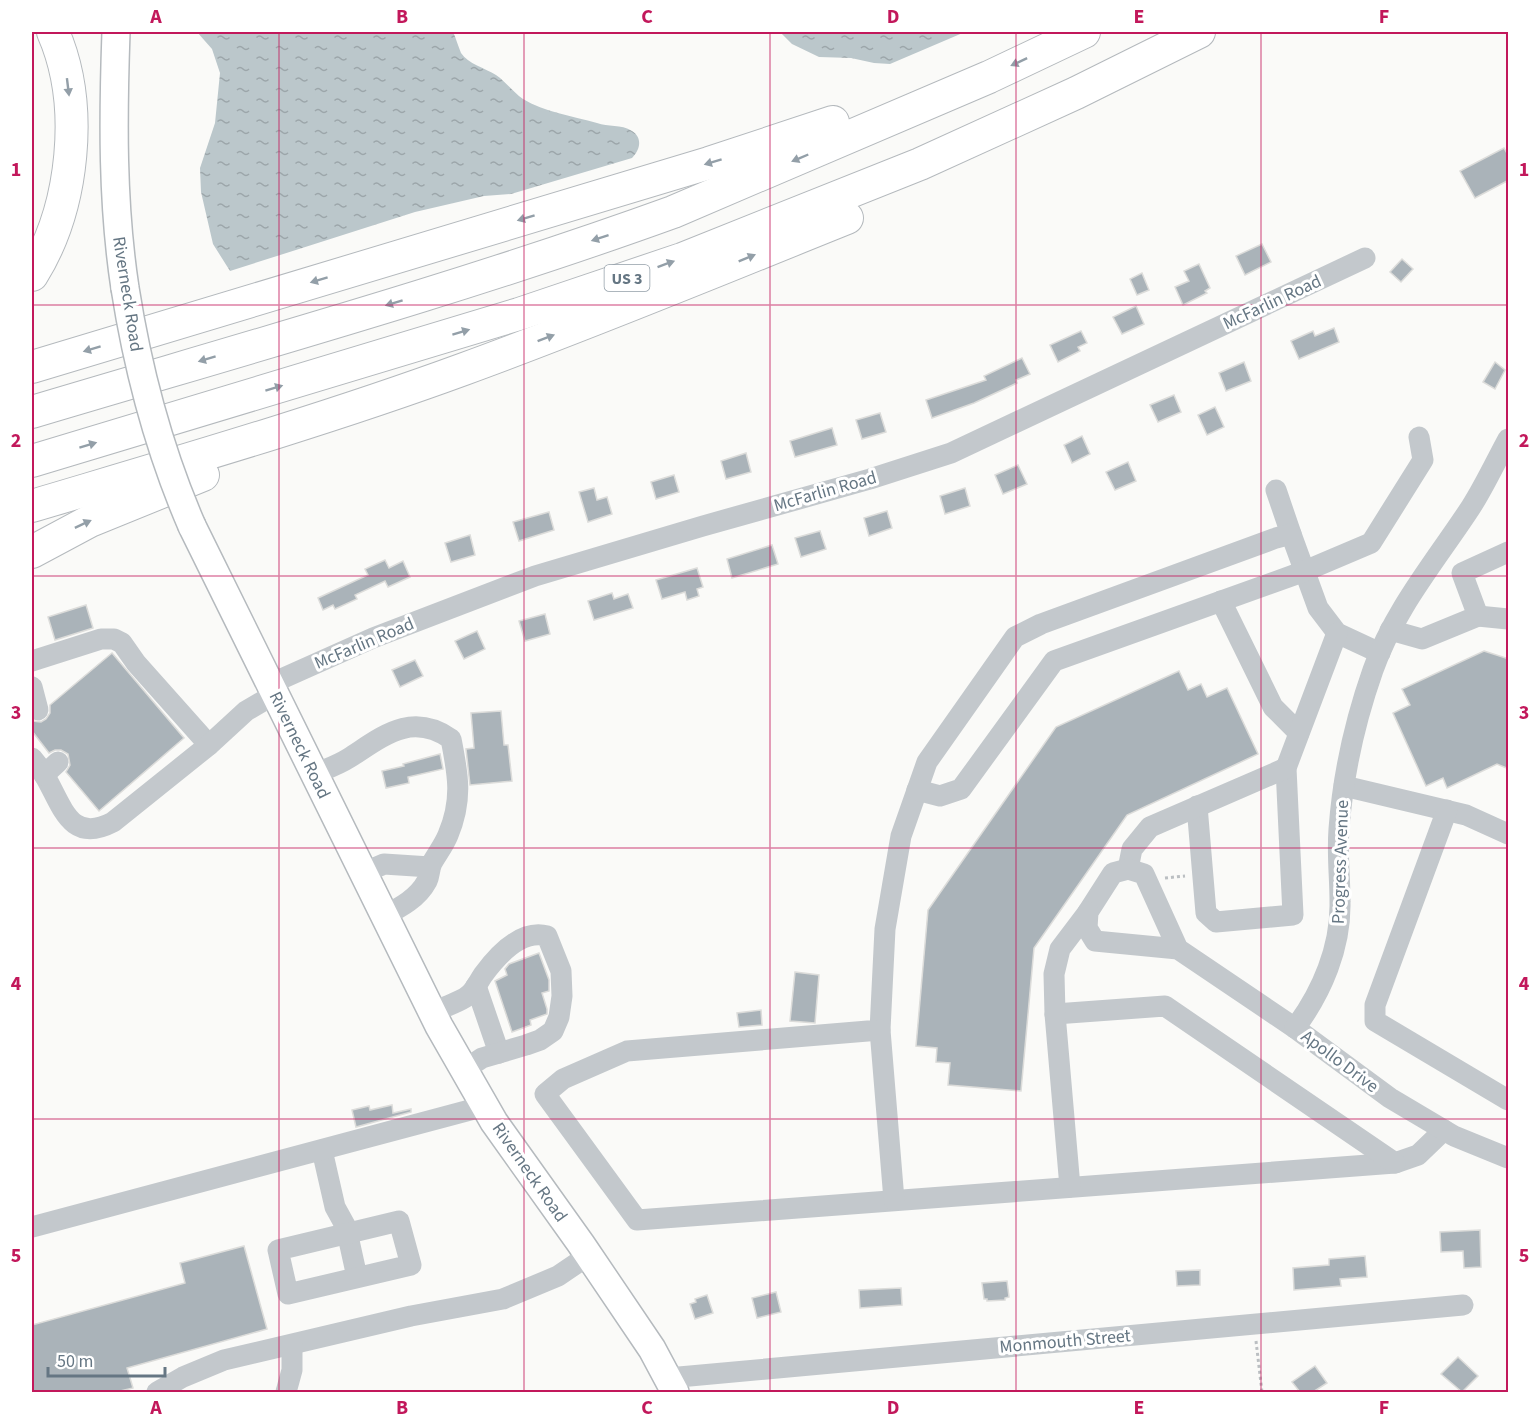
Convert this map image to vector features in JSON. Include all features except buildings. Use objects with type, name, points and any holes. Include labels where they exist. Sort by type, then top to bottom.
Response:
[{"type":"highway","points":[[32,275],[56,226],[65,189],[70,147],[68,84],[65,64],[53,32]]},
{"type":"highway","name":"US 3","points":[[32,412],[455,285],[673,212],[989,77],[1083,32]]},
{"type":"highway","name":"US 3","points":[[32,461],[519,314],[651,270],[745,235],[920,164],[1034,113],[1200,32]]},
{"type":"highway","points":[[32,552],[69,531],[119,509],[849,217],[1003,141],[1128,68]]},
{"type":"highway","points":[[32,367],[764,146],[862,111],[989,77]]},
{"type":"highway","points":[[32,506],[304,423],[465,369]]},
{"type":"main road","name":"Riverneck Road","points":[[116,32],[113,170],[124,288],[152,415],[164,456],[192,526],[384,916],[464,1070],[494,1122],[652,1349],[672,1385]]},
{"type":"street","name":"McFarlin Road","points":[[44,765],[58,804],[71,821],[81,828],[103,827],[113,822],[209,745],[273,689],[373,638],[535,576],[870,479],[951,453],[1365,258]]},
{"type":"street","points":[[917,790],[940,796],[961,789],[1054,661],[1305,571],[1371,543],[1423,460],[1419,437]]},
{"type":"street","name":"Progress Avenue","points":[[1295,1028],[1309,1010],[1318,993],[1334,950],[1339,924],[1337,867],[1344,786],[1351,746],[1374,669],[1390,630],[1473,504],[1509,439]]},
{"type":"street","points":[[1276,489],[1318,608],[1337,633],[1380,653]]},
{"type":"street","points":[[894,1200],[880,1030],[885,929],[901,836],[927,762],[1016,637],[1041,624],[1291,534]]},
{"type":"street","points":[[1478,616],[1462,573],[1509,552]]},
{"type":"street","points":[[1221,601],[1273,707],[1299,733]]},
{"type":"street","points":[[1390,630],[1422,639],[1478,616],[1509,619]]},
{"type":"street","points":[[1197,806],[1206,913],[1216,922],[1293,915],[1286,768],[1337,633]]},
{"type":"street","points":[[32,661],[101,639],[114,639],[122,643],[136,663],[209,745]]},
{"type":"street","points":[[32,687],[38,710]]},
{"type":"street","points":[[315,774],[348,758],[390,732],[424,727],[439,731],[451,739],[458,774],[458,805],[448,836],[430,867],[429,879],[421,890],[402,906],[384,916]]},
{"type":"street","points":[[1128,869],[1132,849],[1150,827],[1286,768]]},
{"type":"street","points":[[1344,786],[1466,815],[1509,834]]},
{"type":"street","points":[[1448,810],[1375,1005],[1375,1021],[1509,1100]]},
{"type":"street","points":[[363,873],[384,864],[430,867]]},
{"type":"street","points":[[1070,1187],[1055,1014],[1054,974],[1060,949],[1088,912],[1113,873],[1128,869],[1144,874],[1178,949]]},
{"type":"street","name":"Apollo Drive","points":[[1088,912],[1087,928],[1095,941],[1178,949],[1295,1028],[1390,1098],[1444,1130],[1509,1158]]},
{"type":"street","points":[[432,1012],[469,996],[496,958],[514,944],[528,935],[547,936],[561,971],[560,1017],[554,1031],[540,1040],[482,1058],[464,1070]]},
{"type":"street","points":[[476,986],[499,1053]]},
{"type":"street","points":[[1055,1014],[1165,1006],[1395,1162]]},
{"type":"street","points":[[880,1030],[627,1051],[562,1079],[545,1094],[638,1220],[1395,1162],[1418,1155],[1444,1130]]},
{"type":"street","points":[[32,1227],[485,1106]]},
{"type":"street","points":[[322,1150],[335,1207],[347,1233],[357,1277]]},
{"type":"street","points":[[399,1221],[411,1265],[288,1294],[278,1250],[347,1233],[399,1221]]},
{"type":"street","points":[[157,1392],[183,1377],[224,1360],[411,1317],[503,1299],[558,1276],[589,1256]]},
{"type":"street","name":"Monmouth Street","points":[[672,1385],[1254,1324],[1463,1305]]},
{"type":"street","points":[[286,1392],[292,1370],[292,1345]]},
{"type":"path","points":[[1157,879],[1203,876]]},
{"type":"path","points":[[1254,1324],[1262,1392]]},
{"type":"water","points":[[197,32],[453,32],[464,57],[496,75],[523,99],[559,113],[628,129],[638,137],[638,148],[632,158],[511,194],[484,196],[415,212],[230,271],[213,244],[201,192],[200,168],[215,123],[220,73],[212,49]]},
{"type":"water","points":[[780,32],[965,32],[890,64],[851,58],[819,57],[792,44]]}]
